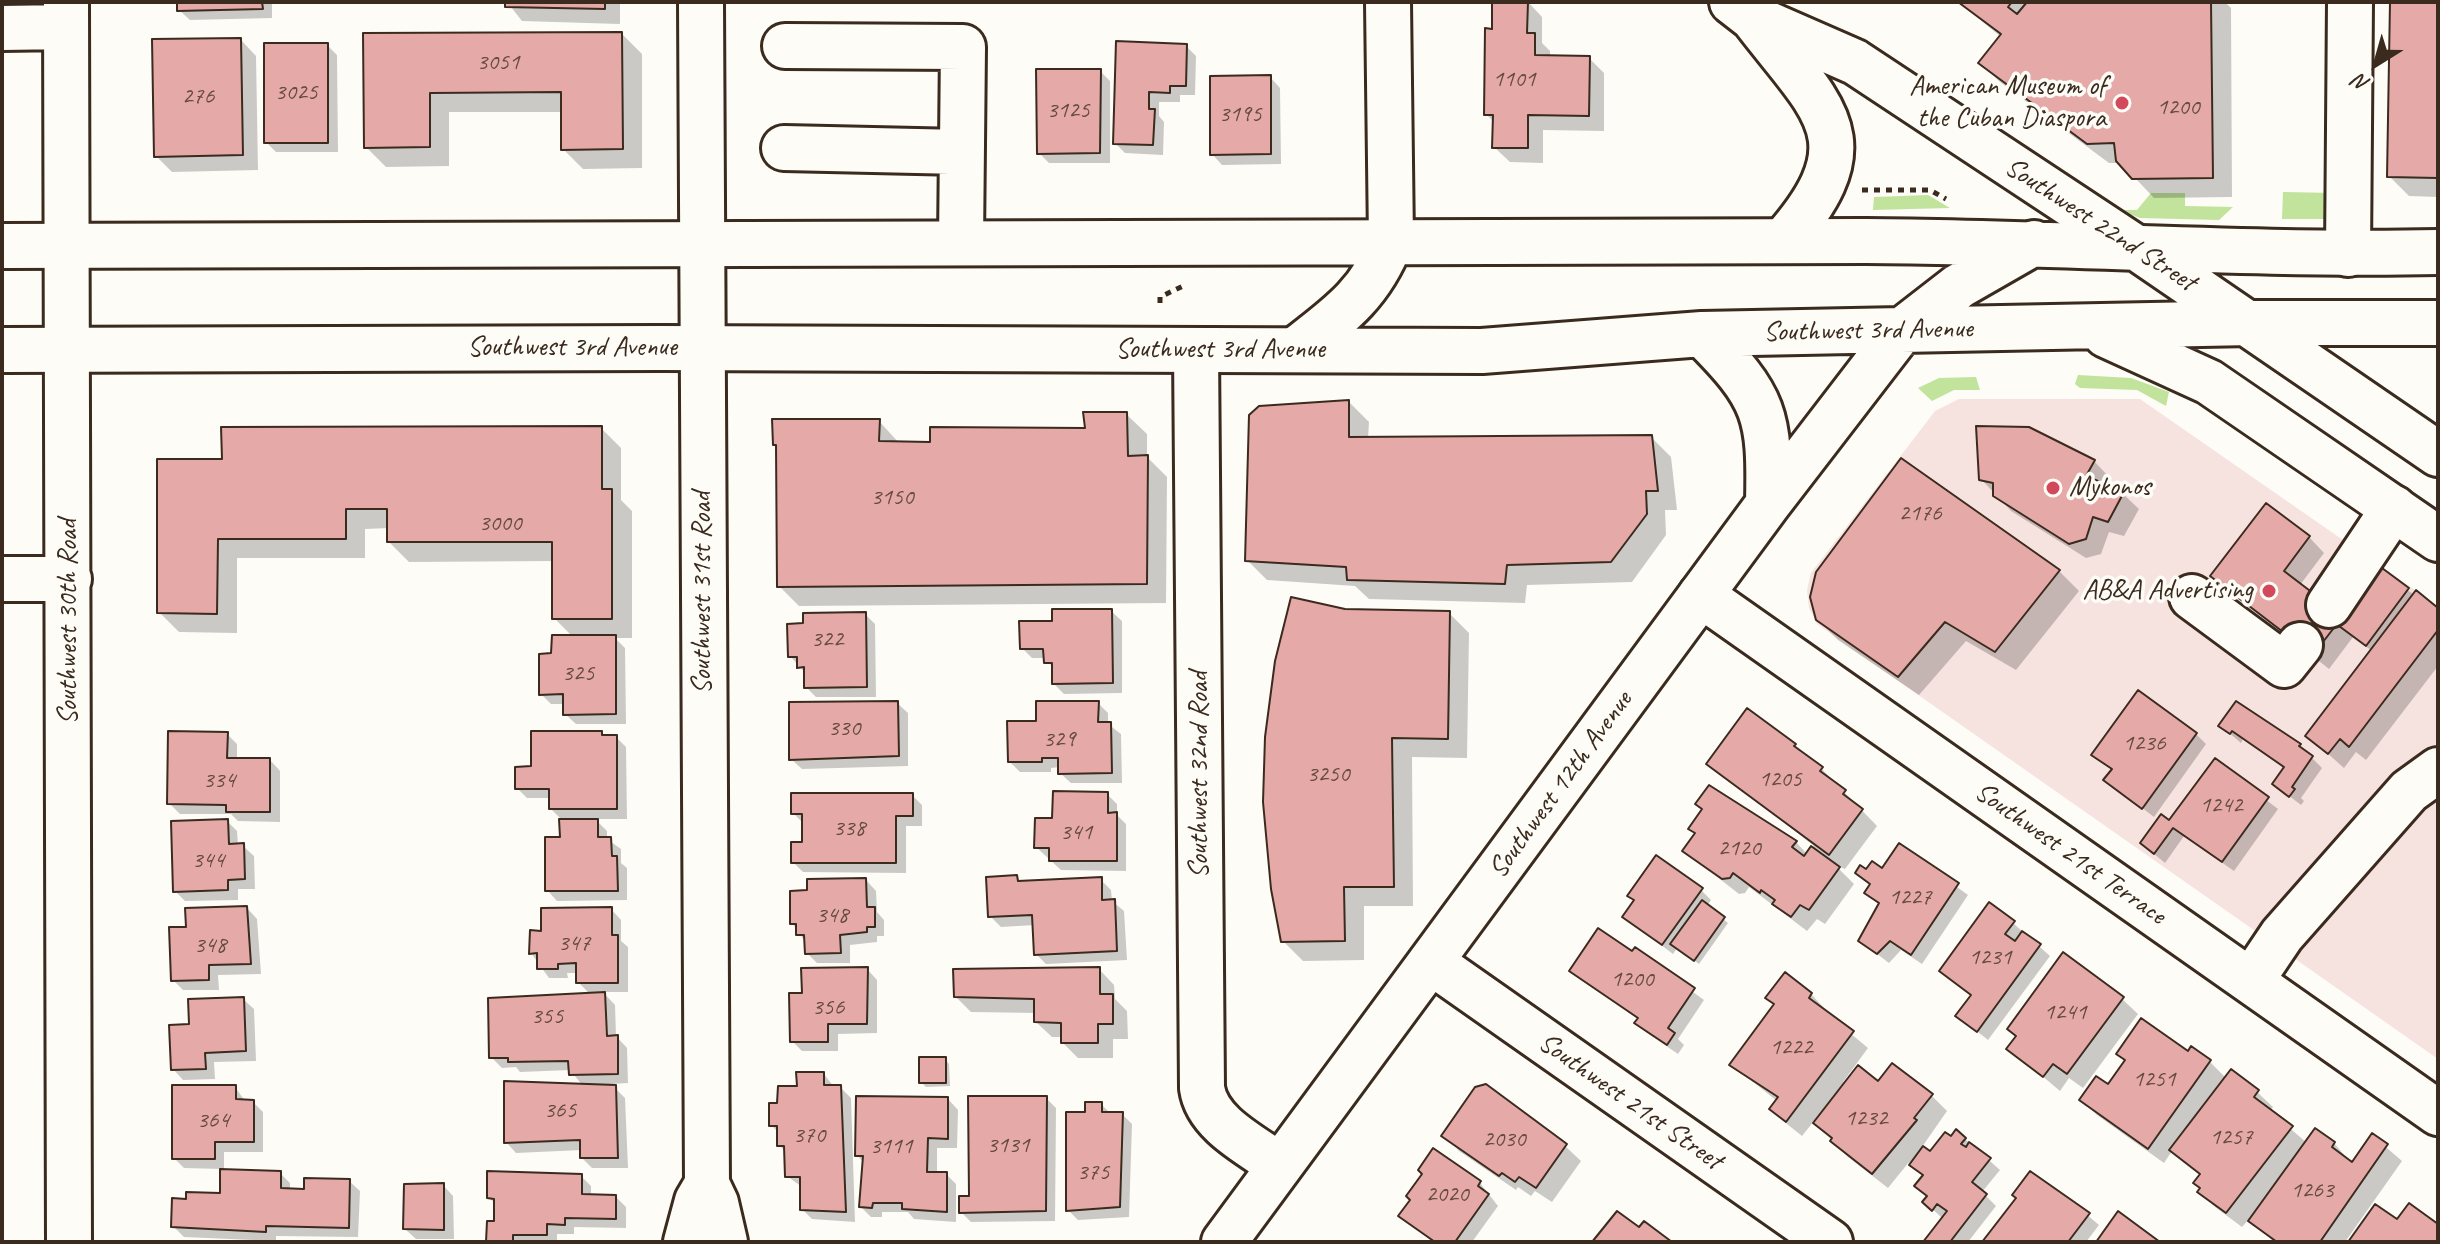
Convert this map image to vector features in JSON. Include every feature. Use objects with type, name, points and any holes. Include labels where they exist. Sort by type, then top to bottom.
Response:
[{"type":"main road","name":"Southwest 31st Road","points":[[701,2],[707,1184],[716,1203],[725,1242]]},
{"type":"main road","points":[[1295,350],[1352,306],[1378,273],[1391,241],[1388,2]]},
{"type":"main road","points":[[2348,254],[2350,2]]},
{"type":"main road","name":"Southwest 22nd Street","points":[[1741,9],[1813,98],[1833,141],[1825,186],[1783,241]]},
{"type":"main road","name":"Southwest 22nd Street","points":[[1741,9],[1855,62],[2251,323],[2438,454]]},
{"type":"main road","points":[[2,28],[66,14]]},
{"type":"main road","name":"Southwest 30th Road","points":[[66,14],[64,246],[69,579],[69,1242]]},
{"type":"main road","points":[[785,46],[963,47],[961,242]]},
{"type":"main road","points":[[784,148],[961,152]]},
{"type":"main road","points":[[2,246],[1783,241],[2036,242],[2138,249],[2348,254],[2438,252]]},
{"type":"main road","name":"Southwest 12th Avenue","points":[[1224,1242],[1768,504],[1901,331],[1959,286],[2036,242]]},
{"type":"main road","name":"Southwest 3rd Avenue","points":[[2,350],[1482,351],[1702,334],[2251,323],[2438,323]]},
{"type":"main road","points":[[2089,328],[2164,359],[2209,382],[2438,539]]},
{"type":"main road","points":[[1702,334],[1743,375],[1767,423],[1768,504]]},
{"type":"main road","name":"Southwest 32nd Road","points":[[1196,350],[1202,1088],[1205,1103],[1216,1119],[1279,1165]]},
{"type":"main road","points":[[2329,605],[2394,508]]},
{"type":"main road","points":[[2,579],[69,579]]},
{"type":"main road","name":"Southwest 21st Terrace","points":[[1701,595],[2438,1113]]},
{"type":"main road","points":[[2192,597],[2284,665],[2300,645]]},
{"type":"main road","points":[[2251,981],[2282,935],[2409,791],[2438,770]]},
{"type":"main road","name":"Southwest 21st Street","points":[[1431,962],[1830,1242]]},
{"type":"main road","name":"Southwest 31st Road","points":[[686,1242],[697,1201],[707,1184]]},
{"type":"path","points":[[1853,190],[1930,190],[1949,201]]},
{"type":"shaded area","points":[[1959,399],[2140,399],[2438,606],[2438,1059],[1817,624],[1809,608],[1807,590],[1811,573],[1935,411]]},
{"type":"green space","points":[[2283,192],[2335,193],[2327,219],[2282,219]]},
{"type":"green space","points":[[2151,193],[2185,193],[2185,206],[2233,207],[2219,220],[2140,218],[2119,210],[2137,210]]},
{"type":"green space","points":[[1928,195],[1950,208],[1873,210],[1874,197]]},
{"type":"green space","points":[[2078,375],[2131,378],[2169,392],[2166,406],[2137,390],[2080,388],[2075,384]]},
{"type":"green space","points":[[1976,377],[1980,390],[1954,390],[1932,401],[1918,388],[1939,378]]},
{"type":"building","points":[[177,2],[262,2],[263,9],[177,11]]},
{"type":"building","points":[[505,2],[605,2],[605,9],[505,7]]},
{"type":"building","points":[[1492,2],[1528,2],[1527,33],[1535,33],[1535,55],[1590,56],[1589,116],[1528,115],[1528,148],[1492,148],[1493,115],[1484,115],[1485,28],[1492,29]]},
{"type":"building","name":"American Museum of the Cuban Diaspora","points":[[1958,2],[2012,2],[2008,7],[2017,14],[2027,2],[2211,2],[2213,178],[2132,179],[2116,161],[2114,143],[2087,144],[1978,63],[2001,34]]},
{"type":"building","points":[[2390,2],[2438,3],[2438,178],[2387,177]]},
{"type":"building","points":[[622,32],[623,149],[561,150],[561,92],[430,93],[430,147],[364,148],[363,33]]},
{"type":"building","points":[[241,38],[243,155],[154,157],[152,39]]},
{"type":"building","points":[[1116,41],[1187,44],[1186,86],[1170,86],[1170,93],[1149,92],[1149,109],[1155,109],[1153,145],[1113,144]]},
{"type":"building","points":[[264,43],[328,43],[328,143],[264,143]]},
{"type":"building","points":[[1036,69],[1101,69],[1100,153],[1037,154]]},
{"type":"building","points":[[1271,75],[1271,154],[1210,155],[1210,76]]},
{"type":"building","points":[[1349,400],[1349,437],[1652,435],[1658,491],[1646,491],[1647,514],[1611,562],[1507,565],[1505,584],[1347,580],[1346,567],[1245,561],[1249,415],[1259,406]]},
{"type":"building","points":[[1083,412],[1127,412],[1128,456],[1148,455],[1147,584],[777,587],[776,445],[773,445],[772,419],[880,419],[879,441],[930,442],[930,427],[1085,428]]},
{"type":"building","points":[[602,426],[602,489],[612,489],[612,619],[552,619],[552,542],[387,542],[387,509],[346,509],[346,539],[218,539],[217,614],[157,613],[157,459],[222,459],[221,427]]},
{"type":"building","name":"Mykonos","points":[[1976,426],[2029,427],[2095,460],[2086,476],[2124,492],[2108,522],[2093,517],[2086,539],[2069,544],[1993,496],[1993,483],[1979,480]]},
{"type":"building","points":[[1901,458],[2060,570],[1995,652],[1945,622],[1898,677],[1816,620],[1810,597],[1816,572]]},
{"type":"building","name":"AB&A Advertising","points":[[2266,503],[2310,536],[2284,571],[2343,616],[2313,655],[2210,576]]},
{"type":"building","points":[[2382,568],[2409,588],[2366,646],[2339,626]]},
{"type":"building","points":[[2416,590],[2438,608],[2438,630],[2349,747],[2340,739],[2328,754],[2305,736]]},
{"type":"building","points":[[1291,597],[1345,609],[1450,611],[1448,739],[1392,738],[1394,887],[1344,887],[1345,941],[1281,942],[1271,889],[1263,802],[1265,737],[1275,661]]},
{"type":"building","points":[[1052,609],[1112,609],[1113,683],[1052,684],[1052,663],[1044,663],[1043,649],[1020,649],[1019,621],[1052,621]]},
{"type":"building","points":[[866,612],[867,687],[804,688],[804,667],[797,668],[797,657],[788,657],[787,624],[803,623],[803,613]]},
{"type":"building","points":[[552,635],[616,635],[616,714],[563,715],[563,694],[539,695],[539,654],[551,653]]},
{"type":"building","points":[[2138,690],[2197,733],[2142,809],[2103,780],[2112,769],[2091,755]]},
{"type":"building","points":[[898,701],[899,756],[789,760],[789,702]]},
{"type":"building","points":[[1036,701],[1099,701],[1098,722],[1111,722],[1112,773],[1058,774],[1058,758],[1042,758],[1042,762],[1008,762],[1007,721],[1036,721]]},
{"type":"building","points":[[2236,701],[2301,744],[2299,746],[2313,756],[2292,787],[2295,789],[2289,797],[2272,784],[2284,767],[2232,731],[2230,734],[2218,726]]},
{"type":"building","points":[[1747,708],[1823,767],[1820,771],[1846,790],[1843,794],[1863,809],[1829,855],[1706,764]]},
{"type":"building","points":[[168,731],[228,732],[227,758],[270,758],[270,812],[226,812],[226,805],[167,804]]},
{"type":"building","points":[[531,731],[602,731],[602,735],[617,735],[617,809],[549,809],[549,789],[515,789],[515,767],[531,766]]},
{"type":"building","points":[[2215,758],[2269,797],[2222,862],[2173,828],[2154,854],[2140,843],[2161,814],[2169,820]]},
{"type":"building","points":[[1709,785],[1797,841],[1792,847],[1804,856],[1811,846],[1840,867],[1809,910],[1800,905],[1791,917],[1772,904],[1775,900],[1733,873],[1730,878],[1722,879],[1682,851],[1695,833],[1688,829],[1702,809],[1695,804]]},
{"type":"building","points":[[1053,791],[1108,792],[1108,813],[1117,812],[1117,861],[1049,861],[1049,848],[1034,848],[1035,818],[1052,818]]},
{"type":"building","points":[[791,793],[913,793],[913,816],[896,816],[896,863],[791,863],[791,842],[802,842],[802,814],[791,814]]},
{"type":"building","points":[[228,819],[229,844],[244,843],[245,879],[228,880],[228,890],[173,892],[171,821]]},
{"type":"building","points":[[559,819],[598,819],[598,837],[611,837],[612,856],[617,856],[618,891],[545,891],[545,837],[560,837]]},
{"type":"building","points":[[1899,843],[1959,883],[1911,955],[1890,941],[1877,954],[1858,941],[1879,903],[1864,893],[1870,884],[1855,873],[1860,865],[1866,869],[1872,861],[1882,868]]},
{"type":"building","points":[[1656,855],[1703,888],[1662,945],[1622,917],[1634,900],[1627,896]]},
{"type":"building","points":[[1017,875],[1018,881],[1102,877],[1102,900],[1115,899],[1117,951],[1034,955],[1032,915],[988,917],[986,877]]},
{"type":"building","points":[[866,878],[867,907],[875,907],[875,927],[867,927],[867,932],[840,935],[841,953],[805,954],[804,935],[796,935],[796,924],[790,924],[790,891],[807,890],[807,879]]},
{"type":"building","points":[[1702,900],[1725,917],[1694,961],[1670,944]]},
{"type":"building","points":[[1989,902],[2015,921],[2005,934],[2015,941],[2022,931],[2041,944],[1977,1032],[1955,1016],[1971,995],[1939,971]]},
{"type":"building","points":[[247,906],[251,964],[209,965],[209,980],[171,981],[169,927],[186,927],[185,908]]},
{"type":"building","points":[[612,907],[612,935],[618,935],[618,983],[576,983],[576,963],[558,964],[558,969],[537,969],[537,953],[529,954],[530,930],[541,931],[541,908]]},
{"type":"building","points":[[1598,928],[1632,951],[1635,947],[1695,988],[1668,1028],[1675,1033],[1667,1045],[1634,1023],[1638,1018],[1569,971]]},
{"type":"building","points":[[2063,952],[2124,997],[2067,1074],[2053,1064],[2043,1077],[2006,1049],[2016,1036],[2007,1029]]},
{"type":"building","points":[[868,967],[867,1024],[828,1024],[828,1042],[790,1042],[789,993],[802,993],[801,968]]},
{"type":"building","points":[[1100,967],[1100,994],[1113,994],[1113,1024],[1098,1024],[1098,1043],[1061,1043],[1061,1023],[1034,1022],[1034,999],[954,997],[953,969]]},
{"type":"building","points":[[1785,972],[1812,993],[1809,998],[1854,1031],[1786,1122],[1769,1109],[1778,1097],[1729,1065],[1774,1004],[1765,998]]},
{"type":"building","points":[[605,992],[607,1036],[618,1035],[618,1074],[569,1075],[568,1061],[508,1062],[508,1058],[489,1058],[488,998]]},
{"type":"building","points":[[244,997],[246,1051],[205,1053],[206,1069],[171,1070],[169,1025],[189,1024],[188,999]]},
{"type":"building","points":[[2141,1018],[2188,1051],[2191,1046],[2211,1060],[2148,1149],[2079,1100],[2096,1076],[2108,1084],[2125,1060],[2116,1054]]},
{"type":"building","points":[[919,1057],[946,1057],[946,1083],[919,1083]]},
{"type":"building","points":[[1892,1063],[1933,1094],[1914,1118],[1917,1120],[1872,1174],[1830,1141],[1832,1138],[1813,1123],[1858,1065],[1878,1081]]},
{"type":"building","points":[[2231,1069],[2259,1090],[2254,1097],[2293,1126],[2226,1213],[2197,1192],[2200,1188],[2193,1183],[2200,1174],[2169,1150]]},
{"type":"building","points":[[796,1072],[824,1072],[824,1085],[841,1085],[846,1212],[800,1210],[800,1177],[785,1177],[784,1146],[777,1146],[777,1126],[769,1126],[769,1103],[777,1103],[778,1086],[797,1086]]},
{"type":"building","points":[[504,1081],[616,1085],[618,1158],[580,1158],[580,1140],[504,1143]]},
{"type":"building","points":[[1486,1084],[1567,1144],[1536,1188],[1519,1177],[1515,1182],[1502,1173],[1499,1176],[1441,1136],[1475,1087]]},
{"type":"building","points":[[172,1085],[236,1085],[236,1099],[254,1100],[254,1142],[215,1142],[215,1159],[172,1159]]},
{"type":"building","points":[[856,1096],[948,1097],[948,1139],[928,1138],[927,1172],[947,1172],[947,1212],[902,1209],[902,1203],[873,1203],[872,1208],[859,1207],[863,1156],[855,1156]]},
{"type":"building","points":[[968,1096],[1047,1096],[1046,1211],[959,1213],[959,1196],[969,1196]]},
{"type":"building","points":[[1085,1102],[1102,1102],[1102,1112],[1123,1112],[1120,1207],[1066,1211],[1066,1112],[1085,1112]]},
{"type":"building","points":[[2315,1128],[2335,1142],[2332,1147],[2352,1162],[2372,1133],[2388,1144],[2320,1242],[2277,1242],[2248,1221]]},
{"type":"building","points":[[1956,1129],[1966,1138],[1961,1144],[1966,1147],[1969,1142],[1991,1158],[1972,1182],[1987,1194],[1950,1242],[1923,1242],[1947,1211],[1937,1204],[1932,1211],[1922,1202],[1927,1196],[1914,1186],[1923,1175],[1909,1165],[1923,1146],[1930,1151],[1945,1132],[1951,1136]]},
{"type":"building","points":[[1433,1148],[1481,1181],[1478,1186],[1489,1194],[1455,1242],[1435,1242],[1398,1216],[1410,1200],[1406,1196],[1422,1174],[1418,1170]]},
{"type":"building","points":[[220,1169],[281,1171],[281,1188],[304,1189],[304,1178],[350,1179],[349,1228],[266,1226],[266,1232],[171,1227],[172,1198],[186,1199],[186,1192],[220,1193]]},
{"type":"building","points":[[487,1171],[582,1174],[582,1194],[616,1195],[616,1219],[565,1218],[565,1225],[547,1224],[547,1235],[513,1235],[513,1242],[486,1242],[487,1221],[494,1221],[494,1199],[487,1198]]},
{"type":"building","points":[[2030,1171],[2090,1213],[2068,1242],[1982,1242],[2016,1198],[2012,1195]]},
{"type":"building","points":[[444,1183],[444,1230],[403,1229],[404,1184]]},
{"type":"building","points":[[2409,1203],[2438,1224],[2438,1242],[2348,1242],[2375,1204],[2397,1219]]},
{"type":"building","points":[[1617,1211],[1639,1227],[1644,1221],[1672,1242],[1592,1242]]},
{"type":"building","points":[[2118,1211],[2160,1242],[2096,1242]]},
{"type":"place","name":"American Museum of the Cuban Diaspora","points":[[2122,103]]},
{"type":"place","name":"Mykonos","points":[[2053,488]]},
{"type":"place","name":"AB&A Advertising","points":[[2269,591]]}]
